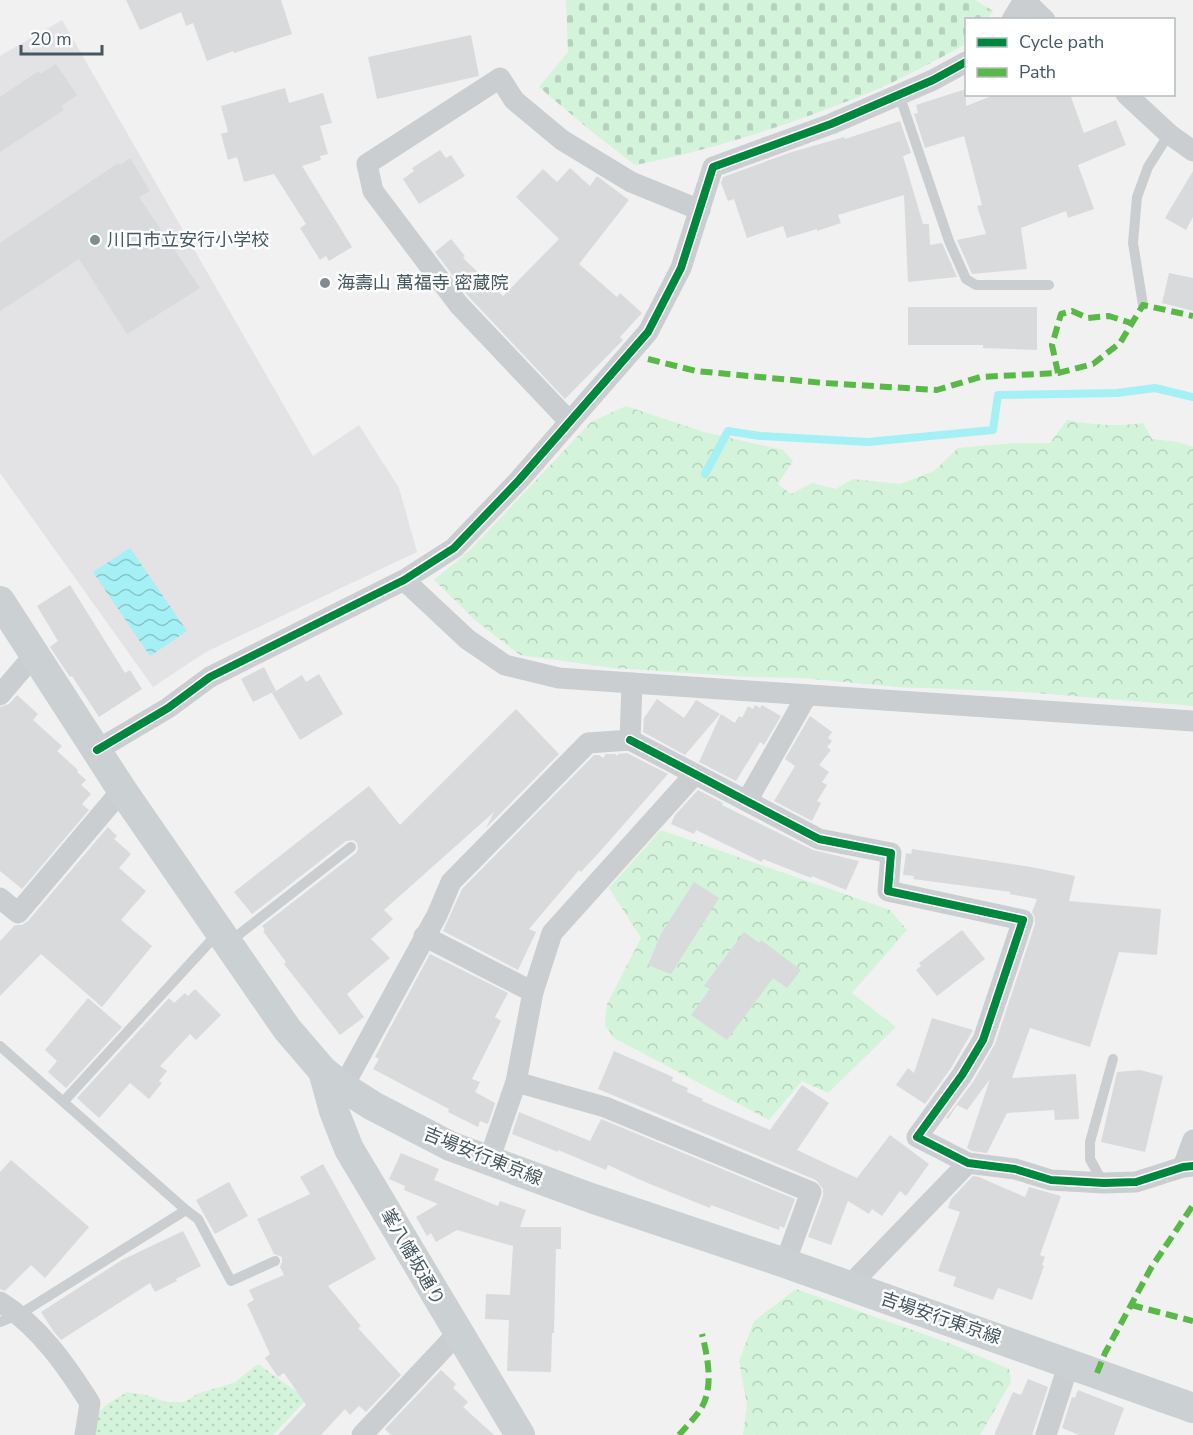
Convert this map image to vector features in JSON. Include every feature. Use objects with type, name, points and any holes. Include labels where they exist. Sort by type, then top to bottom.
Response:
[{"type":"main road","name":"吉場安行東京線","points":[[0,601],[122,790],[287,1029],[333,1079],[373,1106],[450,1146],[591,1198],[785,1263],[1193,1408]]},
{"type":"main road","name":"峯八幡坂通り","points":[[333,1079],[334,1111],[349,1149],[520,1435]]},
{"type":"street","points":[[1013,18],[1024,0],[1043,18]]},
{"type":"street","points":[[97,750],[168,708],[210,677],[404,580],[454,548],[519,480],[648,332],[681,268],[713,167],[831,124],[965,62]]},
{"type":"street","points":[[570,422],[459,304],[373,191],[368,164],[500,78],[514,100],[562,140],[631,182],[700,210]]},
{"type":"street","points":[[1128,96],[1169,134],[1193,151]]},
{"type":"street","points":[[404,580],[467,639],[505,665],[560,678],[1193,721]]},
{"type":"street","points":[[0,694],[35,654]]},
{"type":"street","points":[[630,740],[632,682]]},
{"type":"street","points":[[747,801],[807,695]]},
{"type":"street","points":[[333,1079],[437,915],[451,882],[588,743],[630,740],[819,839],[891,853],[888,891],[1023,920],[983,1040],[963,1075],[917,1137],[968,1163],[1015,1169],[1051,1180],[1104,1183],[1136,1182],[1188,1166],[1193,1140]]},
{"type":"street","points":[[489,1160],[516,1082],[533,992],[552,933],[695,774]]},
{"type":"street","points":[[0,898],[18,913],[122,790]]},
{"type":"street","points":[[424,936],[533,992]]},
{"type":"street","points":[[516,1082],[604,1107],[811,1192],[785,1263]]},
{"type":"street","points":[[849,1286],[968,1163]]},
{"type":"street","points":[[0,1302],[10,1318],[68,1368],[90,1403],[85,1435]]},
{"type":"street","points":[[362,1435],[458,1333]]},
{"type":"street","points":[[1046,1435],[1069,1363]]},
{"type":"lane","points":[[899,94],[949,241],[966,279],[976,285],[1049,285]]},
{"type":"lane","points":[[1143,304],[1133,243],[1137,197],[1148,167],[1169,134]]},
{"type":"lane","points":[[64,1101],[223,937],[351,847]]},
{"type":"lane","points":[[0,1046],[198,1219],[231,1281],[275,1261]]},
{"type":"lane","points":[[1104,1183],[1090,1159],[1090,1142],[1113,1059]]},
{"type":"lane","points":[[10,1318],[186,1210]]},
{"type":"shaded area","name":"川口市立安行小学校","points":[[62,20],[313,456],[359,425],[399,488],[417,552],[206,652],[153,687],[0,473],[0,56]]},
{"type":"green space","points":[[566,0],[975,0],[993,11],[989,18],[965,18],[965,45],[880,88],[753,135],[635,165],[539,87],[568,52]]},
{"type":"green space","points":[[626,406],[704,432],[783,450],[793,461],[778,484],[791,494],[812,483],[836,489],[853,479],[900,484],[934,471],[958,448],[1014,443],[1050,443],[1067,420],[1105,425],[1143,423],[1152,439],[1178,442],[1193,447],[1193,706],[1025,692],[897,687],[803,678],[746,677],[613,668],[520,655],[476,621],[434,580],[470,550],[591,422]]},
{"type":"green space","points":[[661,830],[890,910],[907,930],[852,993],[896,1027],[828,1093],[802,1081],[769,1120],[614,1038],[605,1025],[607,1004],[641,938],[609,888]]},
{"type":"green space","points":[[796,1289],[949,1343],[1009,1369],[1011,1382],[980,1435],[743,1435],[747,1405],[739,1361],[754,1321]]},
{"type":"green space","points":[[258,1364],[307,1399],[273,1435],[94,1435],[99,1413],[127,1392],[146,1395],[166,1402],[184,1402],[199,1393],[234,1383]]},
{"type":"water","points":[[130,548],[187,631],[150,656],[93,572]]},
{"type":"building","points":[[126,0],[281,0],[292,34],[207,61],[193,23],[186,26],[181,12],[140,30]]},
{"type":"building","points":[[471,35],[479,76],[377,99],[368,57]]},
{"type":"building","points":[[56,64],[77,95],[61,106],[64,110],[0,152],[0,97],[39,71],[40,74]]},
{"type":"building","points":[[285,88],[289,103],[323,93],[332,123],[320,126],[328,154],[320,156],[321,160],[302,166],[352,247],[329,261],[326,256],[320,260],[300,228],[306,224],[274,174],[244,182],[237,157],[228,160],[221,134],[228,132],[221,106]]},
{"type":"building","points":[[965,89],[966,106],[992,96],[1071,96],[1084,133],[1116,120],[1126,145],[1078,165],[1094,209],[1068,218],[1066,211],[1021,228],[1027,269],[972,274],[957,240],[986,234],[977,206],[982,205],[964,136],[925,148],[914,114],[918,113],[916,105]]},
{"type":"building","points":[[900,121],[911,153],[903,156],[923,224],[929,224],[930,245],[942,243],[957,277],[908,282],[904,195],[838,215],[841,223],[817,231],[817,229],[787,238],[783,226],[747,238],[734,199],[728,201],[721,183],[723,177],[792,152],[844,137],[845,139]]},
{"type":"building","points":[[440,150],[446,158],[451,155],[465,176],[419,204],[403,179],[414,171],[412,168]]},
{"type":"building","points":[[130,158],[150,191],[139,197],[200,288],[127,334],[79,259],[0,311],[0,243],[118,163],[120,165]]},
{"type":"building","points":[[570,168],[590,186],[597,176],[629,200],[579,264],[617,297],[620,293],[642,313],[620,337],[623,340],[565,399],[469,297],[435,252],[451,239],[465,256],[463,258],[503,296],[559,239],[516,197],[543,169],[557,182]]},
{"type":"building","points":[[1193,171],[1193,217],[1186,230],[1165,218]]},
{"type":"building","points":[[1169,273],[1193,278],[1193,311],[1162,303]]},
{"type":"building","points":[[908,307],[1037,307],[1037,350],[983,348],[983,345],[908,345]]},
{"type":"building","points":[[70,585],[125,673],[130,670],[142,689],[99,717],[50,647],[58,641],[37,606]]},
{"type":"building","points":[[264,667],[276,691],[302,675],[306,682],[319,674],[343,714],[300,740],[272,693],[275,691],[253,702],[241,679]]},
{"type":"building","points":[[17,695],[38,714],[33,720],[62,746],[57,751],[86,780],[81,785],[91,794],[82,804],[89,810],[22,889],[0,871],[0,707],[9,704]]},
{"type":"building","points":[[657,699],[684,718],[696,700],[720,714],[685,755],[643,732],[644,718]]},
{"type":"building","points":[[755,705],[760,708],[762,705],[781,716],[764,745],[760,742],[736,781],[699,762],[721,714],[735,723],[739,716],[742,718],[748,706],[753,709]]},
{"type":"building","points":[[516,709],[559,754],[486,828],[494,812],[384,910],[393,919],[371,939],[390,958],[347,994],[364,1017],[340,1035],[284,964],[286,962],[263,931],[265,930],[262,926],[356,853],[357,843],[353,840],[346,841],[252,914],[234,892],[369,786],[400,825]]},
{"type":"building","points":[[810,716],[832,732],[828,738],[832,741],[827,747],[831,750],[819,765],[829,772],[822,782],[827,785],[817,801],[821,803],[812,821],[774,801],[795,766],[785,759]]},
{"type":"building","points":[[627,753],[668,774],[581,872],[579,870],[529,929],[536,932],[518,970],[443,931],[462,889],[594,755],[603,758],[606,754],[617,756]]},
{"type":"building","points":[[698,790],[723,803],[722,805],[813,850],[859,861],[846,890],[763,859],[762,862],[696,830],[694,834],[671,824],[675,815]]},
{"type":"building","points":[[108,827],[117,836],[114,839],[131,854],[119,868],[146,891],[121,920],[152,946],[102,1007],[41,954],[0,996],[0,941],[15,925],[22,925],[28,921]]},
{"type":"building","points":[[912,849],[1075,876],[1069,901],[1161,909],[1157,955],[1119,952],[1090,1047],[1030,1028],[1012,1078],[1076,1074],[1079,1119],[1055,1120],[1054,1110],[1007,1113],[987,1153],[972,1151],[967,1148],[990,1079],[967,1110],[957,1105],[948,1119],[946,1118],[973,1082],[995,1044],[1035,924],[1032,912],[1037,899],[1009,894],[1011,892],[913,879],[914,876],[903,875],[906,853],[911,854]]},
{"type":"building","points":[[694,882],[719,898],[671,974],[648,965],[661,934]]},
{"type":"building","points":[[962,930],[985,959],[937,996],[916,970],[921,966],[919,963]]},
{"type":"building","points":[[744,932],[759,943],[761,940],[801,970],[787,988],[773,978],[727,1040],[691,1015],[710,989],[704,986]]},
{"type":"building","points":[[430,954],[508,993],[495,1017],[501,1021],[472,1079],[480,1082],[475,1092],[495,1103],[488,1124],[480,1121],[478,1127],[373,1069],[379,1059],[375,1057]]},
{"type":"building","points":[[195,989],[221,1015],[196,1040],[190,1034],[160,1066],[167,1071],[159,1081],[162,1083],[149,1099],[130,1083],[99,1118],[77,1098],[169,998],[174,1003],[185,993],[188,996]]},
{"type":"building","points":[[88,998],[122,1027],[66,1088],[48,1072],[57,1061],[45,1050]]},
{"type":"building","points":[[932,1018],[973,1030],[951,1068],[925,1104],[896,1085],[908,1068],[914,1073]]},
{"type":"building","points":[[614,1051],[673,1077],[672,1081],[688,1088],[687,1092],[703,1099],[702,1101],[770,1130],[802,1085],[829,1103],[797,1150],[857,1178],[890,1135],[929,1164],[906,1196],[900,1191],[882,1216],[872,1209],[869,1214],[848,1201],[831,1245],[808,1237],[823,1196],[823,1189],[816,1180],[598,1089]]},
{"type":"building","points":[[1140,1070],[1163,1076],[1145,1152],[1101,1142],[1117,1072]]},
{"type":"building","points":[[519,1112],[590,1141],[601,1119],[795,1199],[784,1228],[780,1226],[779,1230],[711,1205],[710,1208],[608,1165],[606,1170],[512,1134]]},
{"type":"building","points":[[401,1153],[439,1169],[434,1180],[498,1206],[500,1201],[526,1210],[520,1227],[561,1227],[561,1249],[556,1249],[551,1372],[507,1371],[509,1320],[485,1319],[486,1294],[510,1295],[513,1246],[457,1230],[436,1242],[431,1233],[427,1236],[416,1217],[438,1204],[404,1190],[405,1186],[389,1179]]},
{"type":"building","points":[[11,1160],[89,1227],[45,1278],[31,1265],[5,1291],[0,1289],[0,1172]]},
{"type":"building","points":[[323,1164],[376,1259],[328,1286],[361,1326],[358,1328],[401,1375],[366,1412],[359,1406],[350,1415],[345,1409],[321,1435],[278,1435],[306,1405],[284,1373],[278,1377],[265,1358],[270,1354],[247,1304],[254,1300],[249,1290],[284,1275],[280,1267],[282,1257],[274,1254],[257,1219],[310,1194],[300,1177]]},
{"type":"building","points":[[973,1176],[1025,1197],[1029,1187],[1061,1196],[1040,1255],[1045,1257],[1042,1265],[1044,1266],[1032,1300],[998,1288],[993,1300],[953,1286],[956,1277],[938,1271],[960,1212],[948,1208],[951,1199]]},
{"type":"building","points":[[229,1182],[248,1216],[215,1234],[196,1200]]},
{"type":"building","points":[[183,1231],[201,1266],[155,1292],[150,1283],[61,1340],[54,1332],[41,1312],[122,1260]]},
{"type":"building","points":[[441,1370],[456,1384],[453,1388],[468,1402],[463,1407],[494,1435],[391,1435],[385,1429]]},
{"type":"building","points":[[1028,1379],[1048,1387],[1032,1435],[994,1435],[1013,1392],[1021,1395]]},
{"type":"building","points":[[1078,1390],[1124,1408],[1114,1435],[1079,1435],[1062,1428],[1072,1397],[1075,1398]]},
{"type":"waterway","points":[[705,474],[728,431],[760,436],[868,442],[993,430],[998,395],[1117,393],[1155,388],[1193,397]]},
{"type":"marked path","points":[[648,359],[696,371],[824,383],[937,390],[980,377],[1058,373],[1093,364],[1120,343],[1143,305],[1193,316]]},
{"type":"marked path","points":[[1058,373],[1052,345],[1061,314],[1072,311],[1088,318],[1109,316],[1131,323]]},
{"type":"marked path","points":[[1097,1373],[1105,1353],[1151,1268],[1193,1205]]},
{"type":"marked path","points":[[1131,1305],[1193,1321]]},
{"type":"marked path","points":[[679,1435],[698,1413],[707,1395],[709,1375],[702,1334]]},
{"type":"cycle path","points":[[97,750],[168,708],[210,677],[404,580],[454,548],[519,480],[648,332],[681,268],[713,167],[831,124],[933,80],[965,63]]},
{"type":"cycle path","points":[[630,740],[819,839],[891,853],[888,891],[1023,920],[983,1040],[962,1075],[917,1137],[968,1163],[1015,1169],[1051,1180],[1136,1182],[1193,1166]]},
{"type":"place","name":"川口市立安行小学校","points":[[95,240]]},
{"type":"place","name":"海壽山 萬福寺 密蔵院","points":[[325,283]]}]
